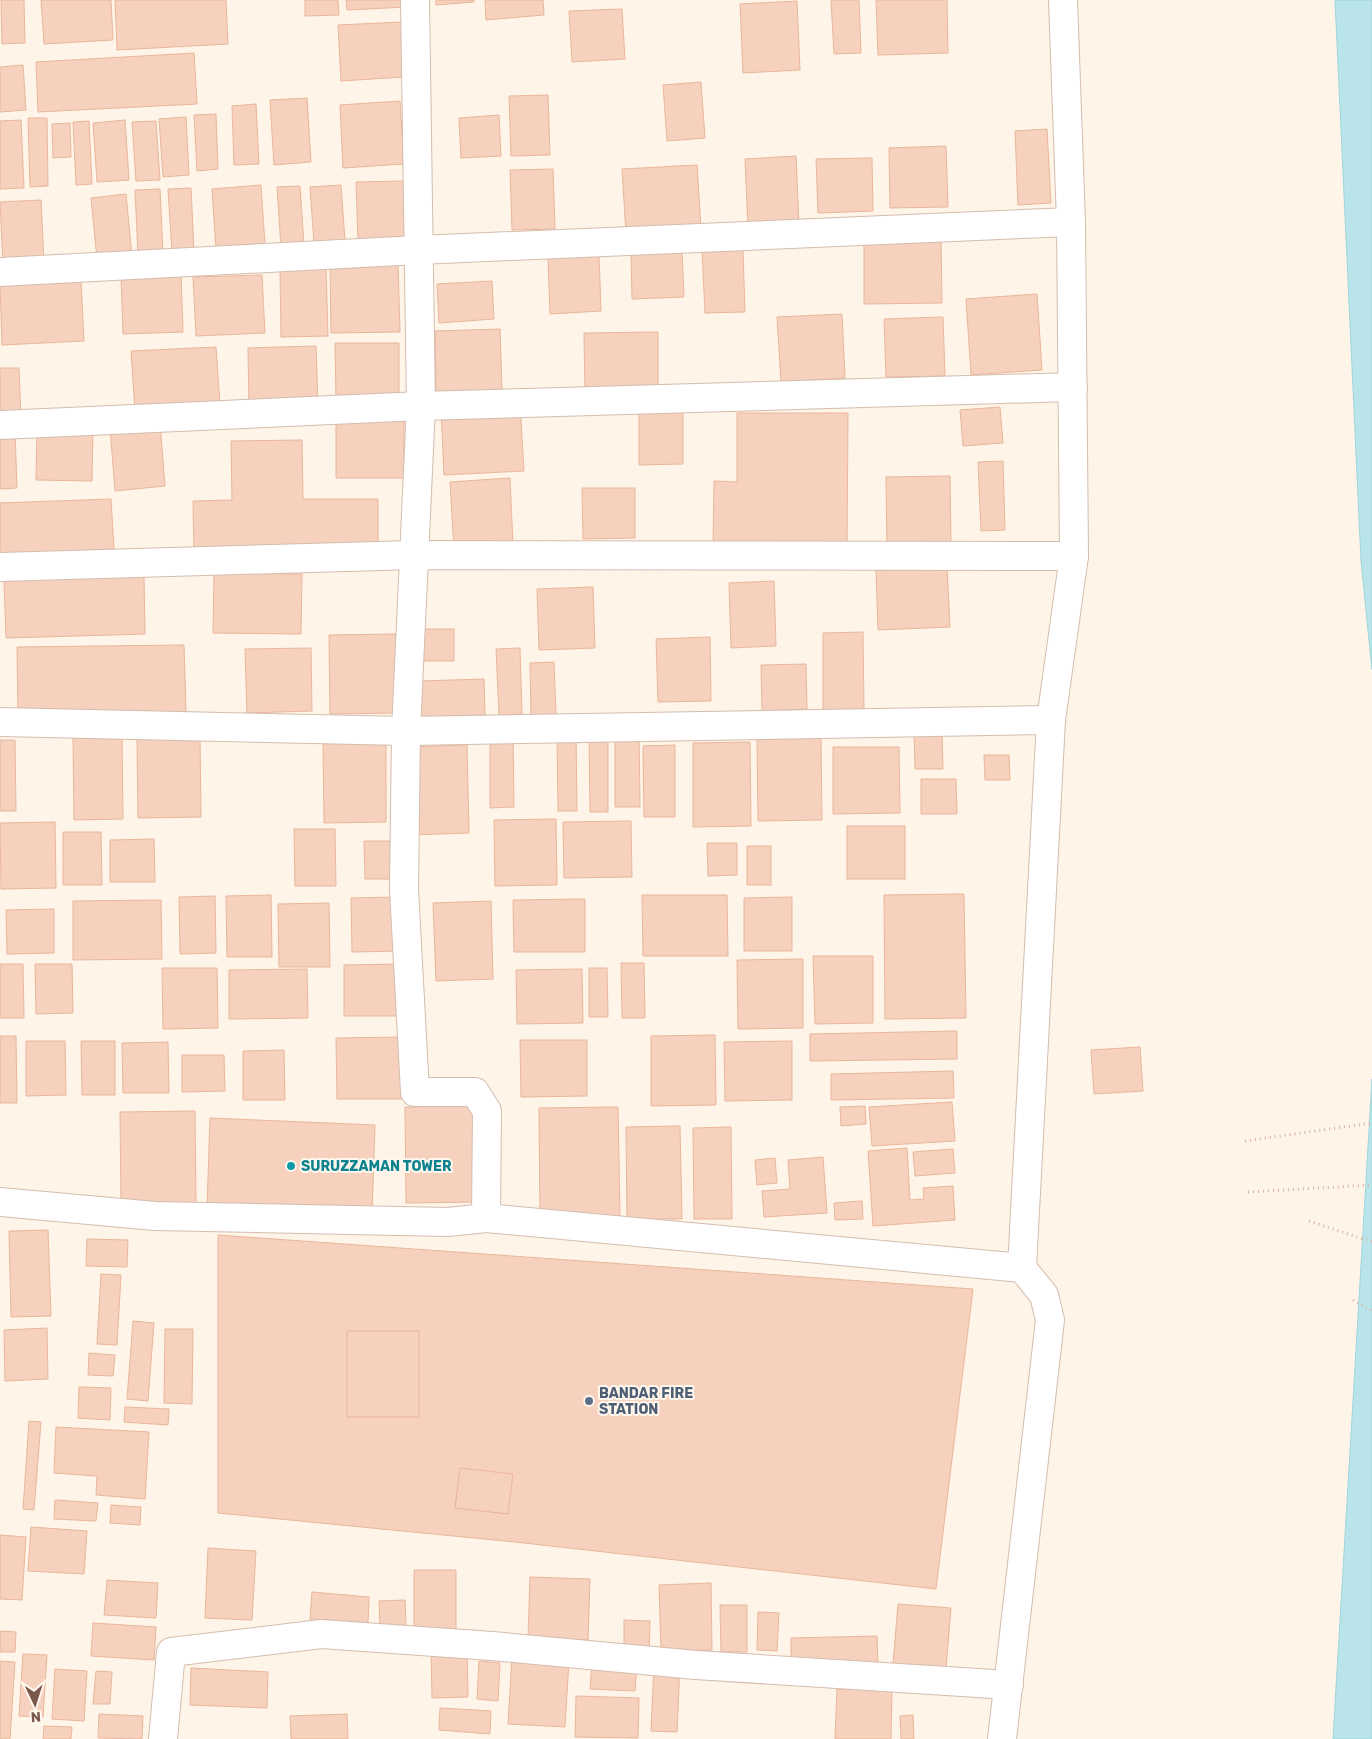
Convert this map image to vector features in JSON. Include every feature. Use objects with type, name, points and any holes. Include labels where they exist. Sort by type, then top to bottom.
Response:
[{"type":"street","points":[[415,0],[421,406],[406,732],[404,889],[415,1092],[475,1092],[486,1111],[486,1218]]},
{"type":"street","points":[[1002,1739],[1050,1320],[1044,1296],[1022,1268],[1051,720],[1074,556],[1071,222],[1063,0]]},
{"type":"street","points":[[0,272],[418,250],[1071,222]]},
{"type":"street","points":[[0,425],[421,406],[1073,387]]},
{"type":"street","points":[[0,567],[413,555],[1074,556]]},
{"type":"street","points":[[0,722],[406,732],[1051,720]]},
{"type":"street","points":[[0,1202],[155,1216],[448,1222],[486,1218],[1022,1268]]},
{"type":"street","points":[[163,1739],[171,1652],[322,1634],[501,1646],[696,1665],[1009,1685]]},
{"type":"path","points":[[1245,1141],[1372,1123]]},
{"type":"path","points":[[1248,1192],[1372,1185]]},
{"type":"path","points":[[1309,1222],[1372,1242]]},
{"type":"path","points":[[1353,1300],[1372,1311]]},
{"type":"water","points":[[1335,0],[1372,0],[1372,670],[1361,561]]},
{"type":"water","points":[[1372,1079],[1372,1739],[1333,1739]]},
{"type":"building","points":[[1,0],[24,0],[25,43],[2,44]]},
{"type":"building","points":[[41,0],[111,0],[113,40],[44,44]]},
{"type":"building","points":[[115,0],[226,0],[228,44],[117,50]]},
{"type":"building","points":[[305,0],[338,0],[339,15],[305,16]]},
{"type":"building","points":[[346,0],[407,0],[407,7],[347,10]]},
{"type":"building","points":[[436,0],[474,0],[474,2],[436,5]]},
{"type":"building","points":[[485,0],[543,0],[544,15],[486,20]]},
{"type":"building","points":[[831,0],[859,0],[861,53],[834,54]]},
{"type":"building","points":[[876,0],[947,0],[948,53],[878,55]]},
{"type":"building","points":[[797,1],[800,70],[743,73],[740,4]]},
{"type":"building","points":[[622,9],[625,59],[572,62],[569,11]]},
{"type":"building","points":[[402,22],[404,77],[341,81],[338,25]]},
{"type":"building","points":[[194,53],[197,104],[38,112],[36,62]]},
{"type":"building","points":[[23,65],[26,110],[0,112],[0,67]]},
{"type":"building","points":[[701,82],[705,138],[667,141],[663,85]]},
{"type":"building","points":[[548,95],[550,155],[511,156],[509,96]]},
{"type":"building","points":[[307,98],[311,162],[274,165],[270,100]]},
{"type":"building","points":[[400,101],[404,164],[343,168],[340,105]]},
{"type":"building","points":[[256,104],[259,164],[234,165],[232,106]]},
{"type":"building","points":[[216,114],[218,169],[197,171],[194,115]]},
{"type":"building","points":[[499,115],[501,156],[461,158],[459,118]]},
{"type":"building","points":[[186,117],[189,175],[163,177],[159,119]]},
{"type":"building","points":[[28,118],[47,118],[48,186],[30,187]]},
{"type":"building","points":[[21,120],[24,188],[0,189],[0,121]]},
{"type":"building","points":[[125,120],[129,180],[97,182],[93,123]]},
{"type":"building","points":[[89,121],[92,184],[76,185],[73,122]]},
{"type":"building","points":[[156,121],[160,180],[136,181],[132,122]]},
{"type":"building","points":[[70,123],[71,157],[53,158],[52,124]]},
{"type":"building","points":[[1047,129],[1051,203],[1018,205],[1015,131]]},
{"type":"building","points":[[946,146],[948,207],[890,208],[889,148]]},
{"type":"building","points":[[796,156],[799,225],[748,228],[745,159]]},
{"type":"building","points":[[872,158],[873,211],[818,213],[816,159]]},
{"type":"building","points":[[697,165],[701,229],[626,234],[622,169]]},
{"type":"building","points":[[553,169],[555,229],[512,230],[510,170]]},
{"type":"building","points":[[404,181],[405,239],[358,241],[356,182]]},
{"type":"building","points":[[261,185],[265,245],[216,249],[212,189]]},
{"type":"building","points":[[341,185],[345,241],[314,243],[310,187]]},
{"type":"building","points":[[300,186],[304,245],[281,247],[277,187]]},
{"type":"building","points":[[191,188],[194,251],[172,252],[168,189]]},
{"type":"building","points":[[160,189],[163,254],[138,255],[135,190]]},
{"type":"building","points":[[126,194],[132,256],[97,259],[91,198]]},
{"type":"building","points":[[41,200],[44,263],[3,265],[0,202]]},
{"type":"building","points":[[941,236],[942,303],[864,304],[864,237]]},
{"type":"building","points":[[743,249],[745,312],[705,313],[702,250]]},
{"type":"building","points":[[682,252],[684,297],[632,299],[631,254]]},
{"type":"building","points":[[599,256],[601,311],[550,314],[548,258]]},
{"type":"building","points":[[398,264],[400,332],[331,333],[330,265]]},
{"type":"building","points":[[326,268],[328,336],[281,337],[280,269]]},
{"type":"building","points":[[181,273],[183,332],[123,334],[121,276]]},
{"type":"building","points":[[262,275],[265,333],[196,336],[193,277]]},
{"type":"building","points":[[81,281],[84,341],[2,345],[0,284]]},
{"type":"building","points":[[492,281],[494,319],[439,323],[437,284]]},
{"type":"building","points":[[1037,294],[1042,370],[971,375],[966,299]]},
{"type":"building","points":[[842,314],[845,378],[781,382],[777,317]]},
{"type":"building","points":[[943,317],[945,376],[886,377],[884,319]]},
{"type":"building","points":[[500,329],[502,390],[436,392],[435,331]]},
{"type":"building","points":[[658,332],[658,393],[585,394],[584,333]]},
{"type":"building","points":[[335,343],[399,343],[399,399],[336,399]]},
{"type":"building","points":[[316,346],[318,406],[249,408],[248,348]]},
{"type":"building","points":[[216,347],[220,405],[135,410],[131,351]]},
{"type":"building","points":[[0,368],[19,368],[21,421],[0,422]]},
{"type":"building","points":[[520,405],[524,471],[444,475],[441,408]]},
{"type":"building","points":[[1000,407],[1003,443],[963,446],[960,410]]},
{"type":"building","points":[[683,408],[683,464],[639,465],[639,409]]},
{"type":"building","points":[[737,413],[848,413],[847,552],[713,551],[714,481],[737,482]]},
{"type":"building","points":[[404,415],[404,478],[336,478],[336,416]]},
{"type":"building","points":[[160,423],[165,486],[115,491],[110,428]]},
{"type":"building","points":[[37,426],[93,427],[92,481],[36,480]]},
{"type":"building","points":[[0,432],[15,432],[17,488],[0,489]]},
{"type":"building","points":[[302,440],[303,499],[378,499],[378,551],[194,554],[193,501],[232,500],[231,441]]},
{"type":"building","points":[[1003,461],[1005,530],[981,531],[978,462]]},
{"type":"building","points":[[950,476],[951,546],[887,547],[886,477]]},
{"type":"building","points":[[510,478],[513,546],[454,550],[450,482]]},
{"type":"building","points":[[582,488],[635,488],[635,538],[583,539]]},
{"type":"building","points":[[111,499],[114,549],[0,554],[0,503]]},
{"type":"building","points":[[947,566],[950,627],[878,630],[876,570]]},
{"type":"building","points":[[214,573],[302,574],[301,634],[213,633]]},
{"type":"building","points":[[144,576],[145,634],[6,638],[4,580]]},
{"type":"building","points":[[774,581],[776,646],[731,648],[729,583]]},
{"type":"building","points":[[593,587],[595,648],[539,650],[537,589]]},
{"type":"building","points":[[415,629],[454,629],[454,661],[415,661]]},
{"type":"building","points":[[863,632],[864,711],[823,711],[823,633]]},
{"type":"building","points":[[396,634],[397,713],[330,714],[329,635]]},
{"type":"building","points":[[710,637],[711,701],[658,702],[656,639]]},
{"type":"building","points":[[184,645],[186,712],[18,715],[17,647]]},
{"type":"building","points":[[311,648],[312,711],[247,713],[245,649]]},
{"type":"building","points":[[520,648],[522,714],[499,715],[496,649]]},
{"type":"building","points":[[554,662],[556,715],[531,716],[530,663]]},
{"type":"building","points":[[806,664],[807,709],[762,711],[761,665]]},
{"type":"building","points":[[484,679],[485,715],[420,717],[419,681]]},
{"type":"building","points":[[608,729],[608,812],[590,812],[589,730]]},
{"type":"building","points":[[615,729],[639,729],[640,807],[615,807]]},
{"type":"building","points":[[914,730],[942,730],[943,769],[915,769]]},
{"type":"building","points":[[557,733],[576,733],[577,811],[558,811]]},
{"type":"building","points":[[73,736],[122,736],[123,819],[74,820]]},
{"type":"building","points":[[513,736],[514,807],[490,808],[490,737]]},
{"type":"building","points":[[200,737],[201,817],[138,818],[137,738]]},
{"type":"building","points":[[821,738],[822,820],[758,821],[757,739]]},
{"type":"building","points":[[0,740],[15,740],[16,811],[0,811]]},
{"type":"building","points":[[386,740],[386,822],[324,823],[323,741]]},
{"type":"building","points":[[750,742],[751,826],[693,827],[693,743]]},
{"type":"building","points":[[467,745],[469,833],[409,835],[407,747]]},
{"type":"building","points":[[675,745],[675,817],[644,817],[643,746]]},
{"type":"building","points":[[833,747],[899,747],[900,813],[833,814]]},
{"type":"building","points":[[984,755],[1009,755],[1010,780],[985,780]]},
{"type":"building","points":[[921,779],[956,779],[957,814],[921,814]]},
{"type":"building","points":[[556,819],[557,885],[495,886],[494,820]]},
{"type":"building","points":[[631,821],[632,877],[564,878],[563,822]]},
{"type":"building","points":[[55,822],[56,888],[1,889],[0,823]]},
{"type":"building","points":[[847,826],[905,826],[905,879],[847,879]]},
{"type":"building","points":[[294,829],[335,829],[336,886],[295,886]]},
{"type":"building","points":[[63,832],[101,832],[102,885],[63,885]]},
{"type":"building","points":[[154,839],[155,882],[110,882],[110,840]]},
{"type":"building","points":[[364,841],[396,841],[396,879],[365,879]]},
{"type":"building","points":[[707,843],[737,843],[737,875],[708,876]]},
{"type":"building","points":[[747,846],[771,846],[771,885],[747,885]]},
{"type":"building","points":[[964,894],[966,1018],[885,1019],[884,895]]},
{"type":"building","points":[[271,895],[272,957],[227,957],[226,896]]},
{"type":"building","points":[[642,895],[727,895],[728,956],[643,956]]},
{"type":"building","points":[[215,896],[216,953],[180,954],[179,897]]},
{"type":"building","points":[[400,897],[401,951],[352,952],[351,898]]},
{"type":"building","points":[[792,897],[792,951],[744,951],[744,898]]},
{"type":"building","points":[[585,899],[585,952],[514,952],[513,900]]},
{"type":"building","points":[[161,900],[162,959],[73,960],[73,901]]},
{"type":"building","points":[[491,901],[493,979],[436,981],[433,903]]},
{"type":"building","points":[[329,903],[330,967],[279,967],[278,904]]},
{"type":"building","points":[[54,909],[54,953],[7,954],[6,910]]},
{"type":"building","points":[[813,956],[873,956],[873,1023],[815,1024]]},
{"type":"building","points":[[803,959],[803,1028],[738,1029],[737,960]]},
{"type":"building","points":[[621,963],[644,963],[645,1018],[622,1018]]},
{"type":"building","points":[[0,964],[23,964],[24,1018],[0,1018]]},
{"type":"building","points":[[35,964],[72,964],[73,1013],[36,1014]]},
{"type":"building","points":[[402,964],[403,1016],[344,1016],[344,965]]},
{"type":"building","points":[[162,968],[217,968],[218,1028],[163,1029]]},
{"type":"building","points":[[589,968],[607,968],[608,1017],[589,1017]]},
{"type":"building","points":[[307,969],[308,1018],[229,1019],[229,970]]},
{"type":"building","points":[[582,969],[583,1023],[517,1024],[516,970]]},
{"type":"building","points":[[957,1031],[957,1059],[810,1061],[810,1034]]},
{"type":"building","points":[[715,1035],[716,1105],[651,1106],[651,1036]]},
{"type":"building","points":[[0,1036],[16,1036],[17,1103],[0,1103]]},
{"type":"building","points":[[402,1037],[402,1099],[337,1099],[336,1038]]},
{"type":"building","points":[[520,1040],[587,1040],[587,1096],[521,1097]]},
{"type":"building","points":[[26,1041],[65,1041],[66,1095],[26,1096]]},
{"type":"building","points":[[81,1041],[115,1041],[115,1095],[82,1095]]},
{"type":"building","points":[[792,1041],[792,1100],[725,1101],[724,1042]]},
{"type":"building","points":[[168,1042],[169,1093],[123,1093],[122,1043]]},
{"type":"building","points":[[1140,1047],[1143,1091],[1094,1094],[1091,1050]]},
{"type":"building","points":[[284,1050],[285,1100],[243,1100],[243,1051]]},
{"type":"building","points":[[182,1055],[224,1055],[225,1091],[182,1092]]},
{"type":"building","points":[[953,1071],[954,1098],[831,1100],[831,1074]]},
{"type":"building","points":[[952,1102],[955,1141],[872,1146],[869,1107]]},
{"type":"building","points":[[473,1106],[474,1202],[406,1203],[405,1107]]},
{"type":"building","points":[[865,1106],[866,1124],[841,1126],[840,1107]]},
{"type":"building","points":[[618,1107],[620,1218],[540,1219],[539,1108]]},
{"type":"building","points":[[195,1111],[196,1205],[121,1206],[120,1112]]},
{"type":"building","name":"SURUZZAMAN TOWER","points":[[210,1118],[375,1125],[372,1214],[207,1208]]},
{"type":"building","points":[[680,1126],[682,1219],[627,1219],[626,1127]]},
{"type":"building","points":[[731,1127],[732,1219],[694,1219],[693,1128]]},
{"type":"building","points":[[907,1148],[910,1200],[924,1199],[923,1188],[953,1186],[955,1220],[873,1226],[868,1151]]},
{"type":"building","points":[[953,1149],[955,1173],[915,1176],[913,1152]]},
{"type":"building","points":[[823,1157],[827,1213],[764,1217],[762,1191],[790,1189],[788,1160]]},
{"type":"building","points":[[775,1158],[777,1183],[757,1185],[755,1160]]},
{"type":"building","points":[[862,1201],[863,1219],[835,1220],[834,1203]]},
{"type":"building","points":[[48,1230],[51,1316],[11,1317],[9,1231]]},
{"type":"building","name":"BANDAR FIRE STATION","points":[[218,1235],[973,1289],[936,1589],[515,1542],[218,1513]]},
{"type":"building","points":[[87,1239],[128,1240],[127,1267],[86,1266]]},
{"type":"building","points":[[101,1274],[121,1275],[117,1345],[97,1344]]},
{"type":"building","points":[[133,1321],[154,1323],[148,1401],[127,1399]]},
{"type":"building","points":[[47,1328],[48,1379],[5,1381],[4,1330]]},
{"type":"building","points":[[165,1329],[193,1329],[192,1404],[164,1403]]},
{"type":"building","points":[[347,1331],[419,1331],[419,1417],[347,1417]]},
{"type":"building","points":[[89,1353],[115,1355],[113,1376],[88,1375]]},
{"type":"building","points":[[79,1387],[111,1388],[110,1420],[78,1418]]},
{"type":"building","points":[[125,1407],[169,1409],[168,1425],[124,1422]]},
{"type":"building","points":[[29,1421],[41,1422],[34,1510],[23,1509]]},
{"type":"building","points":[[56,1427],[149,1432],[145,1499],[96,1495],[97,1476],[54,1473]]},
{"type":"building","points":[[460,1468],[513,1474],[508,1514],[455,1508]]},
{"type":"building","points":[[55,1500],[98,1503],[96,1521],[54,1519]]},
{"type":"building","points":[[111,1505],[141,1507],[140,1525],[110,1523]]},
{"type":"building","points":[[31,1527],[87,1531],[84,1574],[28,1571]]},
{"type":"building","points":[[0,1535],[26,1537],[22,1600],[0,1599]]},
{"type":"building","points":[[208,1548],[256,1551],[252,1620],[205,1618]]},
{"type":"building","points":[[414,1570],[456,1570],[456,1631],[414,1630]]},
{"type":"building","points":[[530,1577],[590,1579],[588,1640],[528,1638]]},
{"type":"building","points":[[107,1580],[158,1583],[156,1618],[104,1615]]},
{"type":"building","points":[[711,1583],[712,1650],[661,1651],[659,1585]]},
{"type":"building","points":[[312,1592],[369,1597],[368,1623],[310,1619]]},
{"type":"building","points":[[405,1600],[406,1626],[380,1627],[379,1601]]},
{"type":"building","points":[[898,1604],[951,1608],[946,1668],[893,1664]]},
{"type":"building","points":[[720,1605],[747,1605],[747,1652],[721,1652]]},
{"type":"building","points":[[758,1612],[779,1613],[777,1651],[757,1650]]},
{"type":"building","points":[[624,1620],[650,1621],[649,1651],[624,1651]]},
{"type":"building","points":[[93,1623],[156,1627],[154,1660],[91,1656]]},
{"type":"building","points":[[0,1631],[16,1632],[15,1652],[0,1652]]},
{"type":"building","points":[[877,1636],[878,1666],[791,1668],[791,1638]]},
{"type":"building","points":[[467,1649],[468,1697],[432,1698],[431,1650]]},
{"type":"building","points":[[23,1654],[47,1655],[43,1717],[19,1716]]},
{"type":"building","points":[[512,1656],[569,1660],[565,1727],[508,1724]]},
{"type":"building","points":[[0,1661],[15,1662],[10,1739],[0,1739]]},
{"type":"building","points":[[479,1661],[500,1663],[498,1701],[477,1699]]},
{"type":"building","points":[[592,1662],[637,1665],[635,1691],[590,1689]]},
{"type":"building","points":[[654,1664],[680,1665],[677,1732],[651,1731]]},
{"type":"building","points":[[191,1668],[268,1672],[267,1708],[190,1705]]},
{"type":"building","points":[[55,1669],[87,1671],[84,1721],[52,1719]]},
{"type":"building","points":[[96,1671],[112,1672],[110,1704],[93,1704]]},
{"type":"building","points":[[837,1689],[892,1690],[891,1739],[835,1739]]},
{"type":"building","points":[[576,1696],[639,1698],[638,1738],[575,1737]]},
{"type":"building","points":[[440,1708],[491,1711],[490,1734],[439,1730]]},
{"type":"building","points":[[99,1714],[143,1716],[142,1739],[98,1738]]},
{"type":"building","points":[[347,1714],[348,1739],[291,1739],[290,1716]]},
{"type":"building","points":[[913,1715],[914,1739],[901,1739],[900,1716]]},
{"type":"building","points":[[44,1726],[72,1727],[71,1739],[43,1739]]},
{"type":"place","name":"SURUZZAMAN TOWER","points":[[291,1166]]},
{"type":"place","name":"BANDAR FIRE STATION","points":[[589,1401]]}]
